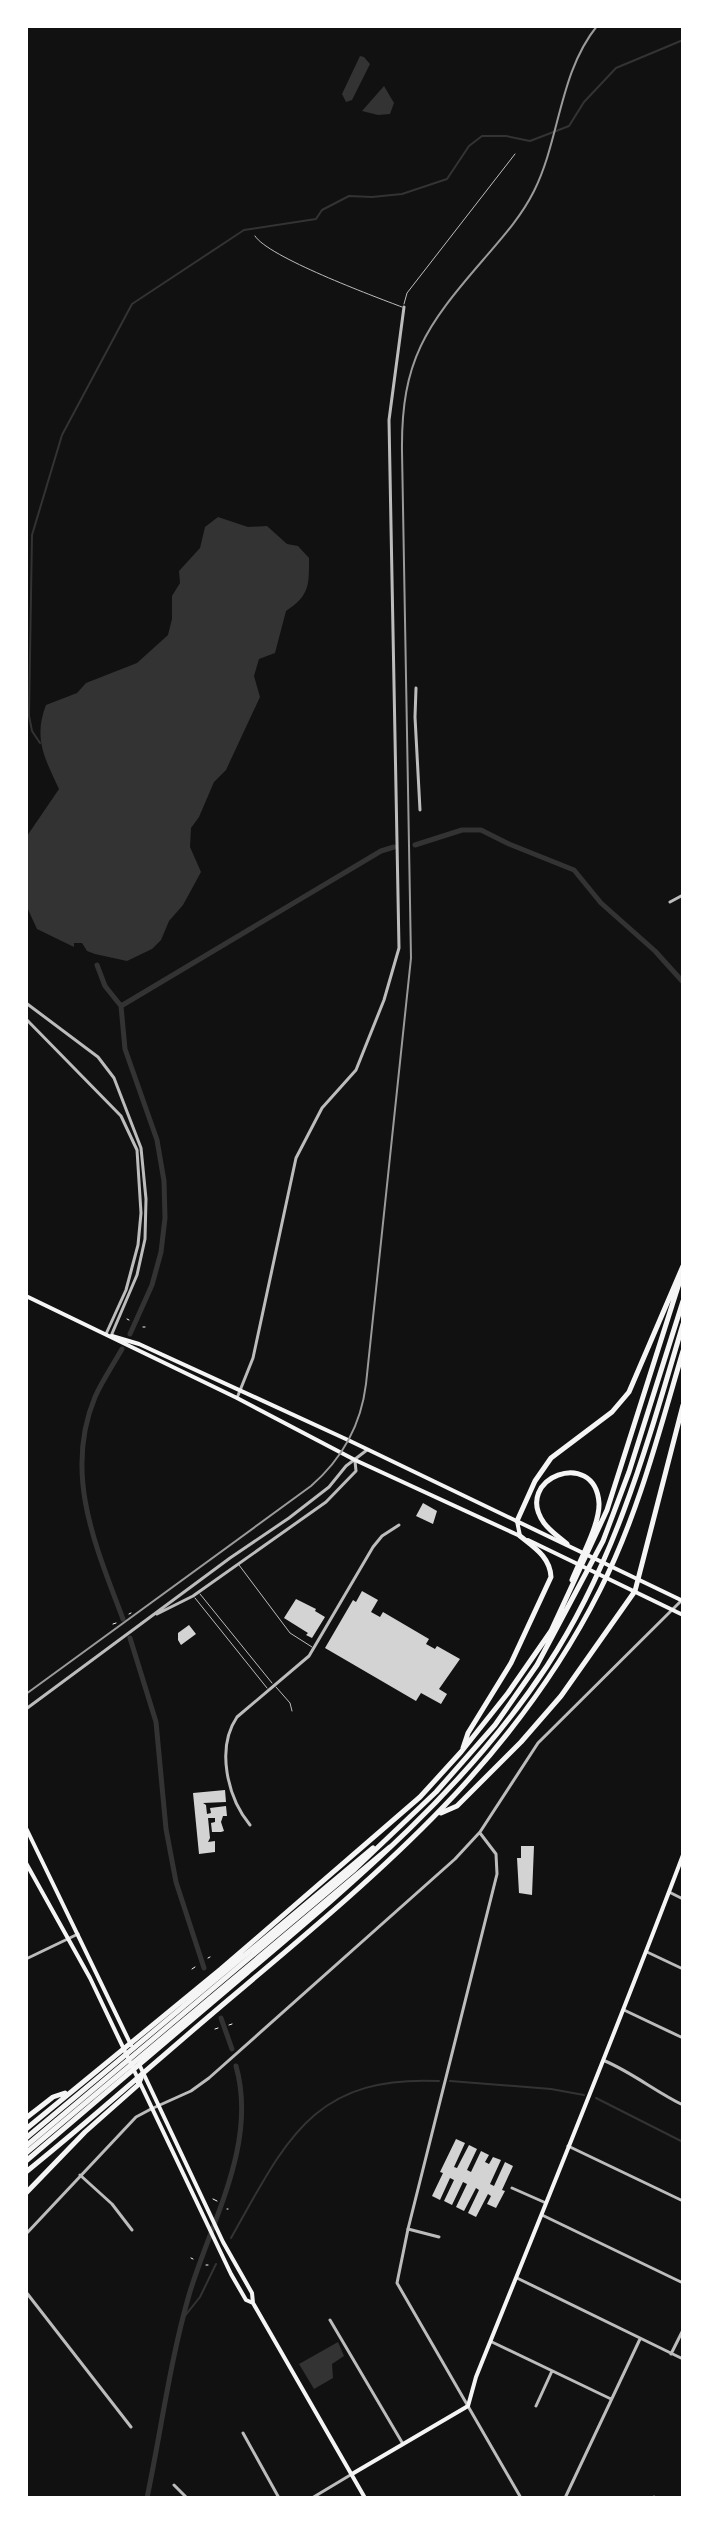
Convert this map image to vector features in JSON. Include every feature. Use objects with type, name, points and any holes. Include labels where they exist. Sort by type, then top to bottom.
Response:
[{"type":"highway","points":[[517,1521],[535,1481],[551,1458],[612,1412],[629,1392],[683,1268]]},
{"type":"highway","points":[[26,2153],[114,2070],[224,1979],[410,1806],[461,1752],[529,1663],[551,1631],[607,1510],[683,1268]]},
{"type":"highway","points":[[26,2146],[387,1839],[460,1767],[495,1725],[537,1665],[578,1593],[616,1509],[683,1301]]},
{"type":"highway","points":[[26,2138],[394,1845],[440,1800],[497,1736],[548,1664],[582,1605],[627,1506],[683,1324]]},
{"type":"highway","points":[[26,2172],[138,2085],[155,2063],[353,1894],[437,1815],[488,1760],[529,1706],[600,1591],[628,1529],[683,1351]]},
{"type":"highway","points":[[437,1815],[457,1806],[521,1742],[561,1696],[635,1591],[683,1405]]},
{"type":"highway","points":[[567,1544],[545,1524],[538,1511],[537,1499],[542,1485],[552,1477],[573,1472],[585,1476],[592,1483],[599,1504],[570,1592]]},
{"type":"highway","points":[[461,1752],[468,1733],[511,1663],[551,1577],[551,1566],[542,1554],[520,1536]]},
{"type":"highway","points":[[26,2118],[53,2097],[114,2070]]},
{"type":"highway","points":[[26,2161],[114,2070]]},
{"type":"highway","points":[[26,2193],[128,2090]]},
{"type":"highway","points":[[26,2129],[70,2091]]},
{"type":"main road","points":[[26,1296],[237,1398],[355,1460],[683,1615]]},
{"type":"main road","points":[[112,1336],[139,1344],[240,1390],[683,1600]]},
{"type":"main road","points":[[517,1521],[520,1536]]},
{"type":"main road","points":[[26,1828],[222,2239],[252,2293],[253,2303],[365,2498]]},
{"type":"main road","points":[[352,2474],[468,2406],[683,1855]]},
{"type":"main road","points":[[26,1863],[90,1978],[218,2249],[246,2300],[253,2303]]},
{"type":"street","points":[[237,1398],[253,1358],[296,1158],[322,1108],[356,1070],[384,1000],[399,948],[389,420],[404,307]]},
{"type":"street","points":[[416,688],[420,810]]},
{"type":"street","points":[[670,902],[683,895]]},
{"type":"street","points":[[26,1003],[98,1057],[114,1078],[143,1156],[145,1239],[137,1275],[112,1336]]},
{"type":"street","points":[[26,1019],[121,1116],[137,1150],[141,1213],[138,1245],[112,1336]]},
{"type":"street","points":[[157,1614],[316,1498],[367,1450]]},
{"type":"street","points":[[26,1709],[137,1626],[193,1596],[326,1502],[356,1471],[355,1460]]},
{"type":"street","points":[[250,1825],[236,1803],[227,1767],[226,1740],[237,1717],[309,1656],[373,1547],[382,1536],[399,1525]]},
{"type":"street","points":[[26,2234],[136,2117],[191,2091],[209,2078],[455,1859],[480,1832],[538,1743],[683,1600]]},
{"type":"street","points":[[480,1832],[496,1854],[497,1874],[397,2283],[521,2498]]},
{"type":"street","points":[[669,1892],[683,1899]]},
{"type":"street","points":[[26,1959],[78,1934]]},
{"type":"street","points":[[646,1952],[683,1969]]},
{"type":"street","points":[[624,2010],[683,2038]]},
{"type":"street","points":[[605,2061],[683,2105]]},
{"type":"street","points":[[568,2146],[683,2201]]},
{"type":"street","points":[[80,2175],[112,2204],[132,2230]]},
{"type":"street","points":[[512,2188],[546,2203]]},
{"type":"street","points":[[542,2215],[683,2283]]},
{"type":"street","points":[[408,2229],[439,2237]]},
{"type":"street","points":[[517,2278],[683,2359]]},
{"type":"street","points":[[26,2292],[131,2427]]},
{"type":"street","points":[[330,2320],[403,2445]]},
{"type":"street","points":[[671,2354],[683,2330]]},
{"type":"street","points":[[565,2498],[640,2339]]},
{"type":"street","points":[[491,2341],[611,2399]]},
{"type":"street","points":[[536,2406],[552,2371]]},
{"type":"street","points":[[243,2433],[279,2498]]},
{"type":"street","points":[[312,2498],[352,2474]]},
{"type":"street","points":[[174,2485],[187,2498]]},
{"type":"lane","points":[[255,236],[266,248],[311,270],[404,307],[407,293],[515,154]]},
{"type":"lane","points":[[238,1563],[290,1633],[314,1649]]},
{"type":"lane","points":[[194,1586],[290,1703],[292,1711]]},
{"type":"lane","points":[[189,1590],[270,1691]]},
{"type":"shaded area","points":[[360,56],[370,64],[352,100],[346,102],[342,94]]},
{"type":"shaded area","points":[[384,86],[394,103],[390,114],[362,111]]},
{"type":"shaded area","points":[[218,517],[248,527],[267,526],[287,544],[298,546],[309,558],[306,589],[300,600],[286,611],[275,653],[259,659],[254,676],[260,697],[226,770],[214,782],[191,828],[190,847],[201,872],[183,905],[152,949],[127,961],[95,954],[87,951],[82,943],[74,943],[74,947],[37,929],[26,905],[27,836],[59,789],[42,748],[42,717],[46,705],[77,693],[86,683],[137,663],[168,635],[172,596],[180,583],[179,571],[200,548],[205,527]]},
{"type":"shaded area","points":[[338,2342],[344,2356],[332,2364],[333,2378],[314,2389],[299,2364]]},
{"type":"building","points":[[423,1503],[437,1511],[433,1524],[416,1516]]},
{"type":"building","points":[[362,1591],[378,1600],[371,1612],[380,1617],[383,1612],[429,1639],[426,1644],[435,1649],[437,1646],[460,1659],[439,1689],[447,1694],[441,1704],[421,1693],[416,1701],[325,1648],[353,1600],[356,1602]]},
{"type":"building","points":[[296,1599],[325,1617],[312,1638],[284,1618]]},
{"type":"building","points":[[189,1625],[196,1634],[181,1645],[178,1633]]},
{"type":"building","points":[[225,1790],[226,1802],[203,1803],[207,1814],[211,1813],[210,1808],[226,1806],[227,1816],[223,1816],[224,1831],[221,1832],[212,1832],[211,1823],[215,1822],[215,1818],[208,1818],[208,1842],[215,1841],[215,1852],[199,1854],[193,1793]]},
{"type":"building","points":[[521,1846],[534,1846],[532,1895],[519,1893],[517,1858],[521,1858]]},
{"type":"building","points":[[456,2139],[465,2143],[454,2167],[457,2168],[469,2145],[477,2149],[467,2170],[471,2172],[481,2151],[489,2155],[485,2162],[489,2164],[493,2157],[501,2160],[490,2184],[494,2186],[505,2162],[513,2166],[496,2208],[487,2204],[491,2196],[488,2194],[476,2217],[468,2213],[479,2190],[476,2188],[464,2211],[456,2207],[467,2184],[463,2182],[452,2205],[444,2201],[454,2180],[450,2178],[440,2200],[432,2196]]},
{"type":"waterway","points":[[40,743],[32,731],[29,716],[32,535],[62,435],[132,304],[244,230],[316,219],[322,210],[349,196],[402,194],[447,179],[469,146],[482,136],[506,136],[530,141],[569,126],[584,102],[616,68],[683,40]]},
{"type":"waterway","points":[[415,845],[462,830],[481,830],[574,870],[601,903],[655,951],[683,982]]},
{"type":"waterway","points":[[121,1006],[381,851],[394,847]]},
{"type":"waterway","points":[[97,965],[105,986],[121,1006],[125,1049],[157,1140],[164,1181],[165,1218],[161,1252],[152,1285],[130,1334]]},
{"type":"waterway","points":[[122,1349],[95,1397],[82,1454],[87,1510],[123,1619]]},
{"type":"waterway","points":[[130,1638],[156,1722],[166,1829],[176,1882],[204,1968]]},
{"type":"waterway","points":[[221,2018],[232,2049]]},
{"type":"waterway","points":[[147,2498],[182,2320],[237,2153],[241,2095],[236,2066]]},
{"type":"waterway","points":[[231,2238],[287,2144],[308,2121],[332,2102],[361,2089],[396,2082],[439,2081]]},
{"type":"waterway","points":[[450,2081],[551,2089],[584,2095]]},
{"type":"waterway","points":[[596,2098],[683,2142]]},
{"type":"waterway","points":[[184,2317],[200,2297],[216,2264]]},
{"type":"railway","points":[[26,1694],[311,1486],[341,1453],[360,1413],[366,1384],[411,958],[402,451],[406,392],[412,368],[432,325],[511,227],[534,191],[543,171],[575,64],[597,26]]}]
